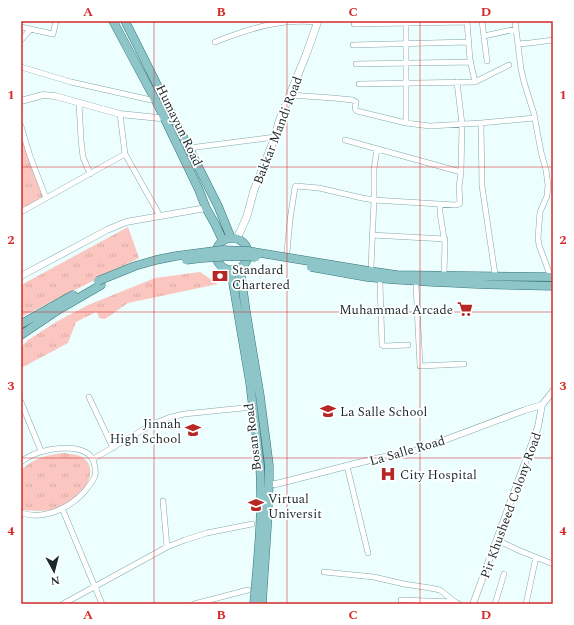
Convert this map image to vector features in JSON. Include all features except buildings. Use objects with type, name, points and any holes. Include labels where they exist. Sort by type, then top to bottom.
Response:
[{"type":"main road","name":"Humayun Road","points":[[113,21],[159,107],[223,241]]},
{"type":"main road","name":"Humayun Road","points":[[125,21],[233,238]]},
{"type":"main road","name":"Bakkar Mandi Road","points":[[233,238],[240,232],[247,216],[254,190],[275,137],[279,121],[306,55],[317,22]]},
{"type":"main road","points":[[145,81],[159,118],[206,208]]},
{"type":"main road","points":[[233,238],[243,243],[248,250],[247,259],[240,268],[230,270],[224,269],[220,266],[217,261],[216,251],[217,247],[223,241],[233,238]]},
{"type":"main road","points":[[21,324],[135,266],[156,260],[194,253],[222,250],[262,253],[396,275],[552,276]]},
{"type":"main road","points":[[21,335],[99,283],[157,264],[199,258],[248,256],[367,278],[460,284],[553,286]]},
{"type":"main road","name":"Bosan Road","points":[[240,268],[269,465],[262,604]]},
{"type":"main road","name":"Bosan Road","points":[[230,270],[253,407],[261,477],[260,532],[254,604]]},
{"type":"street","points":[[21,27],[53,34],[56,21]]},
{"type":"street","points":[[354,24],[467,21],[470,62],[475,82]]},
{"type":"street","points":[[482,21],[487,61]]},
{"type":"street","points":[[515,21],[524,82],[530,100],[546,170],[548,185],[546,196],[540,212],[538,238],[539,245],[552,276]]},
{"type":"street","points":[[215,42],[275,22],[317,22]]},
{"type":"street","points":[[406,22],[406,123]]},
{"type":"street","points":[[21,40],[30,29]]},
{"type":"street","points":[[484,36],[516,29]]},
{"type":"street","points":[[518,44],[553,40]]},
{"type":"street","points":[[353,45],[468,42]]},
{"type":"street","points":[[356,64],[470,62]]},
{"type":"street","points":[[359,84],[475,82],[509,65]]},
{"type":"street","points":[[21,67],[71,82],[151,100]]},
{"type":"street","points":[[287,252],[290,220],[296,186],[319,188],[374,200],[457,205],[460,203],[459,187],[462,172],[462,124],[457,82]]},
{"type":"street","points":[[21,101],[43,95],[54,96],[120,114],[159,118]]},
{"type":"street","points":[[290,95],[354,100],[356,101],[355,109],[357,111],[406,123],[430,126],[534,118]]},
{"type":"street","points":[[79,103],[83,157],[90,174]]},
{"type":"street","points":[[120,114],[126,154],[160,216]]},
{"type":"street","points":[[481,123],[482,186],[495,274]]},
{"type":"street","points":[[21,126],[23,139],[46,198]]},
{"type":"street","points":[[189,148],[275,137]]},
{"type":"street","points":[[345,140],[462,172]]},
{"type":"street","points":[[371,268],[374,169],[377,149]]},
{"type":"street","points":[[21,212],[126,154]]},
{"type":"street","points":[[440,204],[440,213],[445,239],[444,273]]},
{"type":"street","points":[[21,276],[107,230],[126,222],[206,208]]},
{"type":"street","points":[[372,235],[445,239]]},
{"type":"street","points":[[380,283],[382,345],[408,345]]},
{"type":"street","points":[[416,285],[420,366],[464,364]]},
{"type":"street","points":[[542,406],[552,392]]},
{"type":"street","points":[[89,397],[113,448]]},
{"type":"street","points":[[21,402],[41,451]]},
{"type":"street","name":"La Salle Road","points":[[269,484],[276,484],[418,450],[517,413],[542,406]]},
{"type":"street","name":"Pir Khusheed Colony Road","points":[[473,604],[538,427],[542,406]]},
{"type":"street","points":[[94,459],[153,424],[168,418],[184,414],[253,407]]},
{"type":"street","points":[[21,462],[41,451],[69,448],[86,452],[94,459],[95,466],[95,474],[90,484],[82,494],[62,508],[51,513],[36,516],[21,513]]},
{"type":"street","points":[[347,466],[368,553]]},
{"type":"street","points":[[163,501],[167,547]]},
{"type":"street","points":[[62,508],[102,604]]},
{"type":"street","points":[[63,604],[167,547],[208,533],[252,524]]},
{"type":"street","points":[[497,540],[553,564]]},
{"type":"street","points":[[526,604],[536,557]]},
{"type":"street","points":[[324,572],[374,577],[440,590],[457,603]]},
{"type":"street","points":[[495,604],[504,574]]},
{"type":"street","points":[[194,604],[248,590]]},
{"type":"street","points":[[401,600],[457,603]]},
{"type":"green space","points":[[24,140],[45,198],[21,211],[21,141]]},
{"type":"green space","points":[[128,227],[139,258],[21,317],[21,285]]},
{"type":"green space","points":[[200,272],[218,284],[128,303],[105,319],[99,318],[96,312],[76,322],[68,343],[21,368],[21,347],[28,340],[56,322],[88,305],[155,278]]},
{"type":"green space","points":[[64,453],[80,456],[87,461],[90,476],[83,490],[72,500],[58,508],[44,511],[21,510],[21,470],[41,458]]},
{"type":"place","name":"Standard Chartered","points":[[220,276]]},
{"type":"place","name":"Muhammad Arcade","points":[[465,309]]},
{"type":"place","name":"La Salle School","points":[[328,411]]},
{"type":"place","name":"Jinnah High School","points":[[193,430]]},
{"type":"place","name":"City Hospital","points":[[388,474]]},
{"type":"place","name":"Virtual Universit","points":[[256,505]]}]
